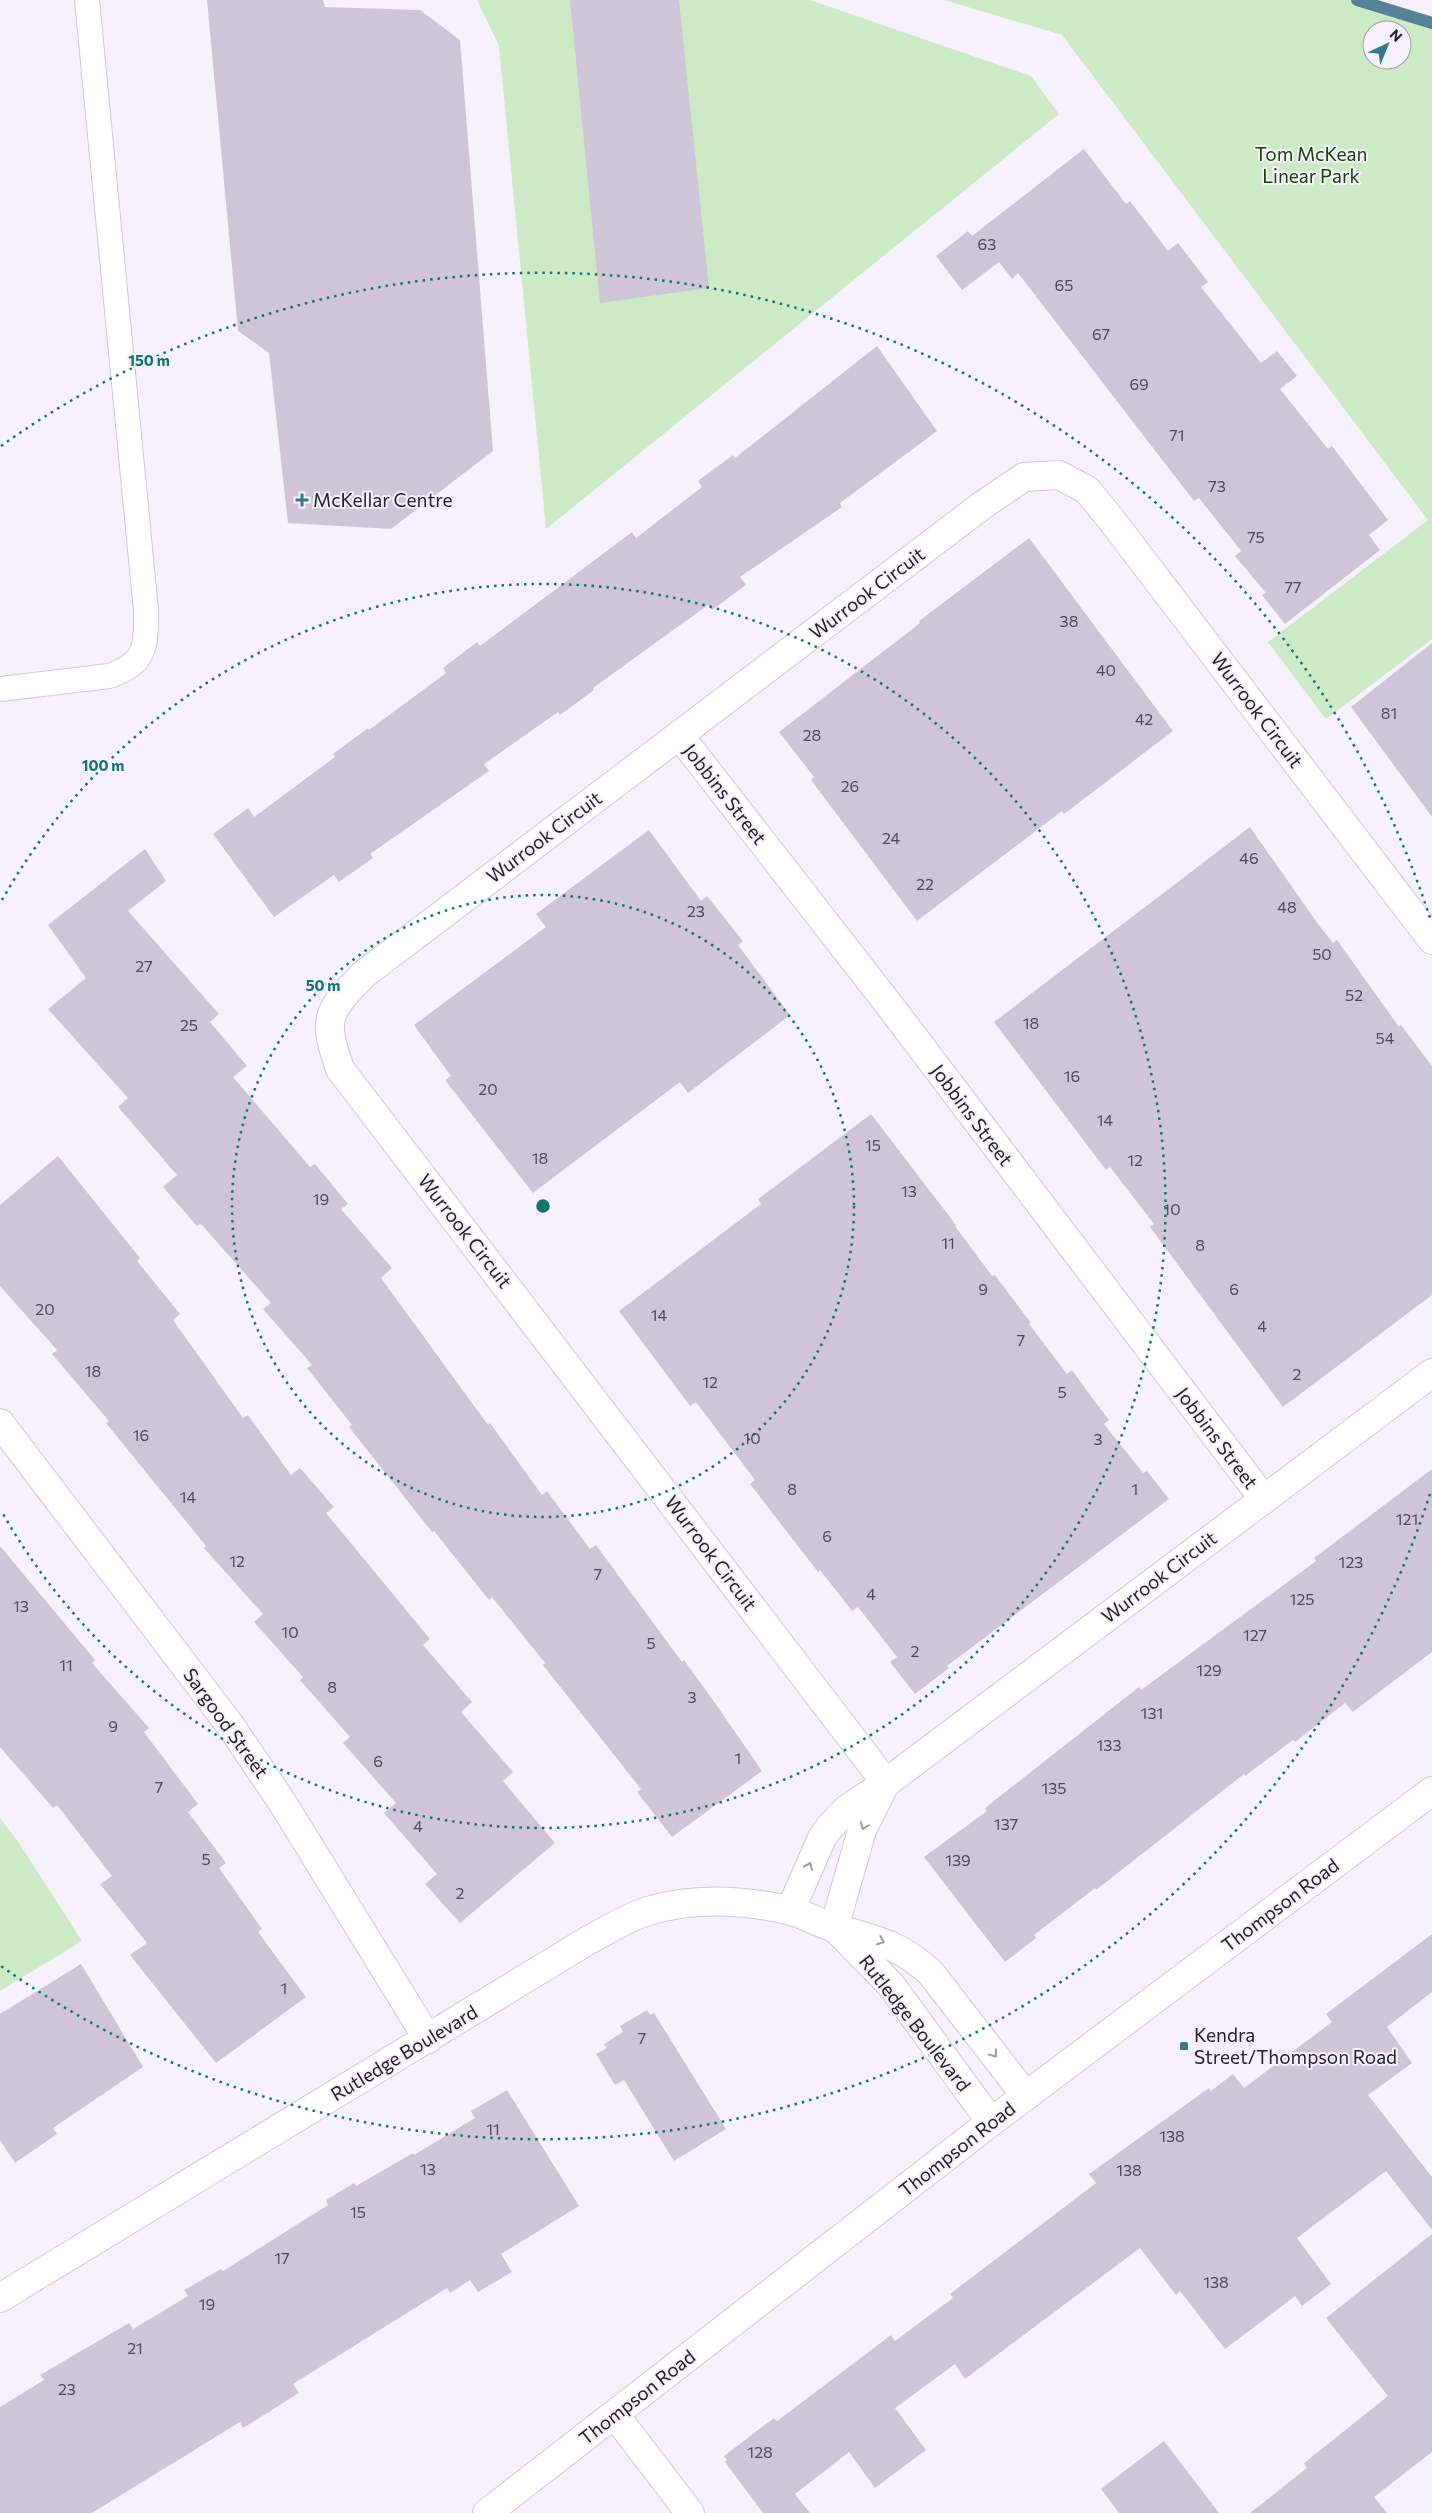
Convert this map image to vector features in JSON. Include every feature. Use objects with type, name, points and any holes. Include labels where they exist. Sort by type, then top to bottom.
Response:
[{"type":"street","name":"Wurrook Circuit","points":[[886,1783],[340,1069],[332,1047],[329,1024],[337,1002],[364,974],[984,504],[1024,477],[1059,475],[1087,490],[1110,518],[1432,940]]},
{"type":"street","name":"Jobbins Street","points":[[679,735],[890,1006],[1263,1498]]},
{"type":"street","name":"Wurrook Circuit","points":[[790,1911],[822,1838],[828,1828],[847,1809],[886,1783],[1432,1372]]},
{"type":"street","name":"Sargood Street","points":[[0,1423],[230,1725],[282,1802],[428,2039]]},
{"type":"street","name":"Wurrook Circuit","points":[[834,1928],[862,1830],[886,1783]]},
{"type":"street","name":"Thompson Road","points":[[487,2513],[1026,2096],[1432,1791]]},
{"type":"street","name":"Rutledge Boulevard","points":[[0,2298],[587,1941],[648,1911],[712,1900],[790,1911],[834,1928],[883,1941],[913,1958],[930,1972],[1026,2096]]},
{"type":"street","name":"Rutledge Boulevard","points":[[834,1928],[891,1985],[992,2122]]},
{"type":"street","points":[[615,2415],[690,2513]]},
{"type":"lane","points":[[0,689],[108,676],[123,671],[137,660],[145,645],[146,611],[87,0]]},
{"type":"green space","points":[[477,0],[810,0],[1031,76],[1059,114],[546,529],[499,46]]},
{"type":"green space","name":"Tom McKean Linear Park","points":[[944,0],[1378,0],[1432,16],[1432,639],[1326,719],[1268,642],[1428,520],[1062,35]]},
{"type":"green space","points":[[0,1818],[17,1840],[82,1941],[0,1991]]},
{"type":"building","points":[[207,0],[323,0],[325,7],[420,10],[460,40],[493,451],[391,529],[288,523],[269,353],[238,331]]},
{"type":"building","points":[[570,0],[679,0],[709,288],[600,303]]},
{"type":"building","points":[[1084,149],[1126,204],[1130,201],[1168,251],[1178,243],[1208,282],[1201,287],[1261,363],[1277,351],[1297,376],[1280,389],[1328,449],[1332,446],[1388,520],[1369,535],[1380,550],[1285,624],[1262,595],[1266,593],[1235,556],[1241,551],[1199,498],[1194,501],[1018,273],[1012,279],[999,262],[962,290],[936,256],[968,231],[972,236]]},
{"type":"building","points":[[877,346],[937,431],[840,503],[842,507],[740,577],[746,585],[712,610],[708,605],[593,688],[594,690],[560,715],[558,712],[484,764],[489,771],[370,854],[373,858],[339,882],[334,875],[274,917],[213,834],[248,808],[254,817],[335,757],[333,754],[446,673],[443,668],[477,642],[480,646],[632,532],[636,538],[702,487],[698,481],[733,455],[735,458]]},
{"type":"building","points":[[1029,538],[1173,731],[1064,814],[1062,811],[917,921],[811,780],[814,777],[779,732],[920,623],[919,621]]},
{"type":"building","points":[[1432,643],[1432,817],[1351,707]]},
{"type":"building","points":[[1250,827],[1318,924],[1333,943],[1337,940],[1399,1027],[1401,1025],[1432,1066],[1432,1295],[1283,1407],[1150,1227],[1154,1224],[1110,1167],[1106,1170],[994,1022]]},
{"type":"building","points":[[649,830],[701,901],[707,896],[743,941],[738,945],[790,1015],[688,1093],[680,1082],[533,1193],[445,1080],[451,1076],[414,1025],[546,927],[536,914]]},
{"type":"building","points":[[145,849],[166,881],[128,911],[219,1014],[210,1022],[247,1066],[233,1077],[310,1167],[315,1164],[348,1204],[341,1209],[392,1268],[381,1278],[488,1425],[490,1423],[542,1495],[547,1491],[590,1549],[596,1545],[682,1662],[684,1660],[762,1771],[672,1837],[637,1792],[641,1789],[543,1665],[545,1663],[492,1597],[489,1600],[434,1531],[432,1532],[349,1427],[352,1425],[307,1368],[312,1365],[263,1309],[271,1303],[201,1224],[197,1226],[163,1187],[177,1175],[118,1107],[128,1098],[48,1009],[86,978],[48,925]]},
{"type":"building","points":[[871,1114],[956,1225],[992,1276],[995,1275],[1067,1374],[1072,1370],[1109,1420],[1104,1424],[1143,1473],[1147,1471],[1169,1499],[947,1666],[949,1668],[915,1694],[890,1662],[897,1657],[858,1607],[852,1611],[820,1570],[818,1572],[750,1484],[755,1480],[696,1402],[690,1406],[619,1311],[761,1204],[758,1199]]},
{"type":"building","points":[[58,1156],[140,1258],[137,1261],[180,1314],[173,1320],[243,1418],[248,1415],[291,1475],[300,1468],[334,1507],[326,1513],[430,1639],[423,1645],[472,1702],[461,1712],[513,1772],[503,1781],[555,1843],[460,1923],[425,1884],[437,1874],[384,1813],[396,1803],[343,1743],[350,1737],[300,1680],[303,1677],[254,1622],[263,1614],[204,1548],[206,1546],[106,1423],[109,1421],[52,1354],[57,1350],[0,1286],[0,1205]]},
{"type":"building","points":[[1432,1469],[1432,1652],[1353,1712],[1345,1703],[1295,1742],[1293,1740],[1245,1776],[1244,1774],[1096,1890],[1095,1888],[1034,1935],[1036,1938],[1005,1962],[924,1857],[987,1811],[985,1808],[1139,1687],[1141,1690],[1316,1561],[1314,1558]]},
{"type":"building","points":[[0,1546],[95,1660],[92,1663],[149,1728],[144,1732],[198,1804],[188,1812],[226,1863],[219,1868],[262,1929],[258,1932],[306,1997],[216,2063],[130,1955],[147,1943],[100,1884],[112,1876],[57,1805],[53,1808],[0,1747]]},
{"type":"building","points":[[1432,1934],[1432,1992],[1387,2027],[1412,2063],[1368,2095],[1432,2177],[1432,2230],[1386,2171],[1297,2238],[1331,2284],[1302,2306],[1295,2296],[1225,2349],[1180,2291],[1176,2295],[1140,2248],[965,2379],[955,2364],[895,2408],[926,2450],[875,2488],[849,2452],[795,2494],[810,2513],[763,2513],[725,2462],[727,2460],[724,2456],[774,2418],[777,2421],[891,2335],[895,2341],[953,2298],[950,2294],[1096,2183],[1089,2174],[1209,2088],[1211,2091],[1233,2074],[1244,2088],[1332,2022],[1326,2014]]},
{"type":"building","points":[[81,1964],[143,2067],[53,2128],[57,2134],[15,2163],[0,2140],[0,2014]]},
{"type":"building","points":[[647,2010],[650,2015],[654,2013],[726,2129],[674,2161],[624,2080],[615,2085],[596,2054],[607,2048],[604,2044],[623,2032],[620,2026]]},
{"type":"building","points":[[507,2090],[579,2206],[501,2254],[512,2272],[478,2292],[470,2280],[450,2293],[447,2288],[293,2384],[299,2393],[243,2428],[240,2422],[92,2513],[0,2513],[0,2407],[44,2380],[40,2375],[129,2323],[133,2329],[188,2296],[184,2290],[221,2269],[223,2271],[328,2205],[326,2200],[354,2183],[356,2186],[413,2153],[414,2155],[475,2118],[471,2111]]},
{"type":"building","points":[[1432,2234],[1432,2452],[1374,2497],[1387,2513],[1250,2513],[1307,2468],[1304,2463],[1388,2396],[1326,2318]]},
{"type":"building","points":[[1164,2441],[1219,2513],[1119,2513],[1101,2489]]},
{"type":"waterway","points":[[1357,0],[1432,23]]},
{"type":"place","name":"McKellar Centre","points":[[302,500]]},
{"type":"place","name":"Kendra Street/Thompson Road","points":[[1184,2046]]}]
